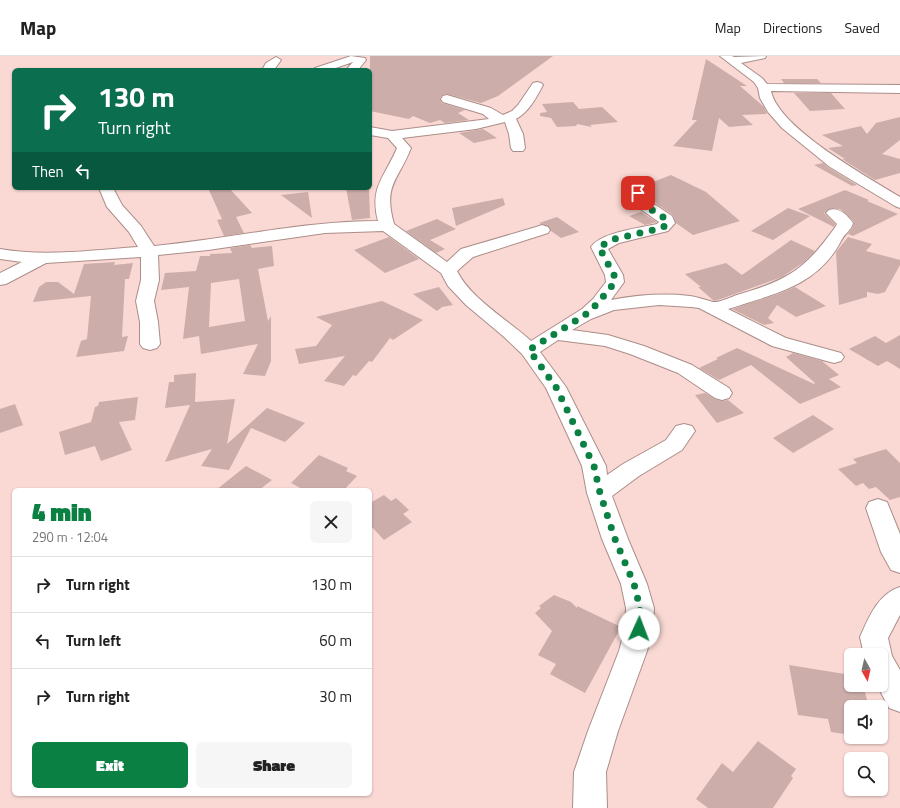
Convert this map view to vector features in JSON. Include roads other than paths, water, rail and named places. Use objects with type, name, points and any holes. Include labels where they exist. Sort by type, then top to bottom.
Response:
[{"type":"street","points":[[728,58],[761,56]]},
{"type":"street","points":[[728,58],[748,72],[764,87],[766,98],[774,112],[787,125],[835,164],[900,203]]},
{"type":"street","points":[[325,68],[352,59],[361,60],[354,68]]},
{"type":"street","points":[[269,68],[276,60]]},
{"type":"street","points":[[372,130],[392,135],[504,119],[515,115],[524,106],[538,85]]},
{"type":"street","points":[[764,87],[900,89]]},
{"type":"street","points":[[447,99],[487,111],[504,119],[516,134],[518,148]]},
{"type":"street","points":[[387,226],[381,200],[386,182],[401,158],[404,148],[392,135]]},
{"type":"street","points":[[529,350],[585,315],[598,303],[615,282],[614,275],[599,247],[614,239],[662,228],[667,224],[666,219],[637,199],[638,193],[646,184]]},
{"type":"street","points":[[107,190],[115,207],[135,228],[149,252],[150,280],[145,301],[149,322],[150,344]]},
{"type":"street","points":[[714,308],[794,281],[804,275],[821,258],[831,246],[832,241],[842,231],[845,223],[834,213]]},
{"type":"street","points":[[0,254],[42,258],[149,252],[332,227],[360,225],[387,226],[448,270],[454,282],[472,301],[510,332],[529,350],[556,387],[594,466],[600,493],[615,539],[634,584],[640,608],[639,629],[633,651],[603,731],[590,772],[590,808]]},
{"type":"street","points":[[448,270],[467,253],[542,230]]},
{"type":"street","points":[[0,280],[42,258]]},
{"type":"street","points":[[585,315],[610,305],[625,302],[694,301],[714,308],[780,342],[834,357]]},
{"type":"street","points":[[556,334],[608,341],[638,350],[686,369],[722,393]]},
{"type":"street","points":[[600,493],[631,470],[674,445],[684,431]]},
{"type":"street","points":[[878,508],[894,552],[900,563]]},
{"type":"street","points":[[876,648],[874,637],[892,606],[900,598]]},
{"type":"street","points":[[888,677],[900,698]]}]
